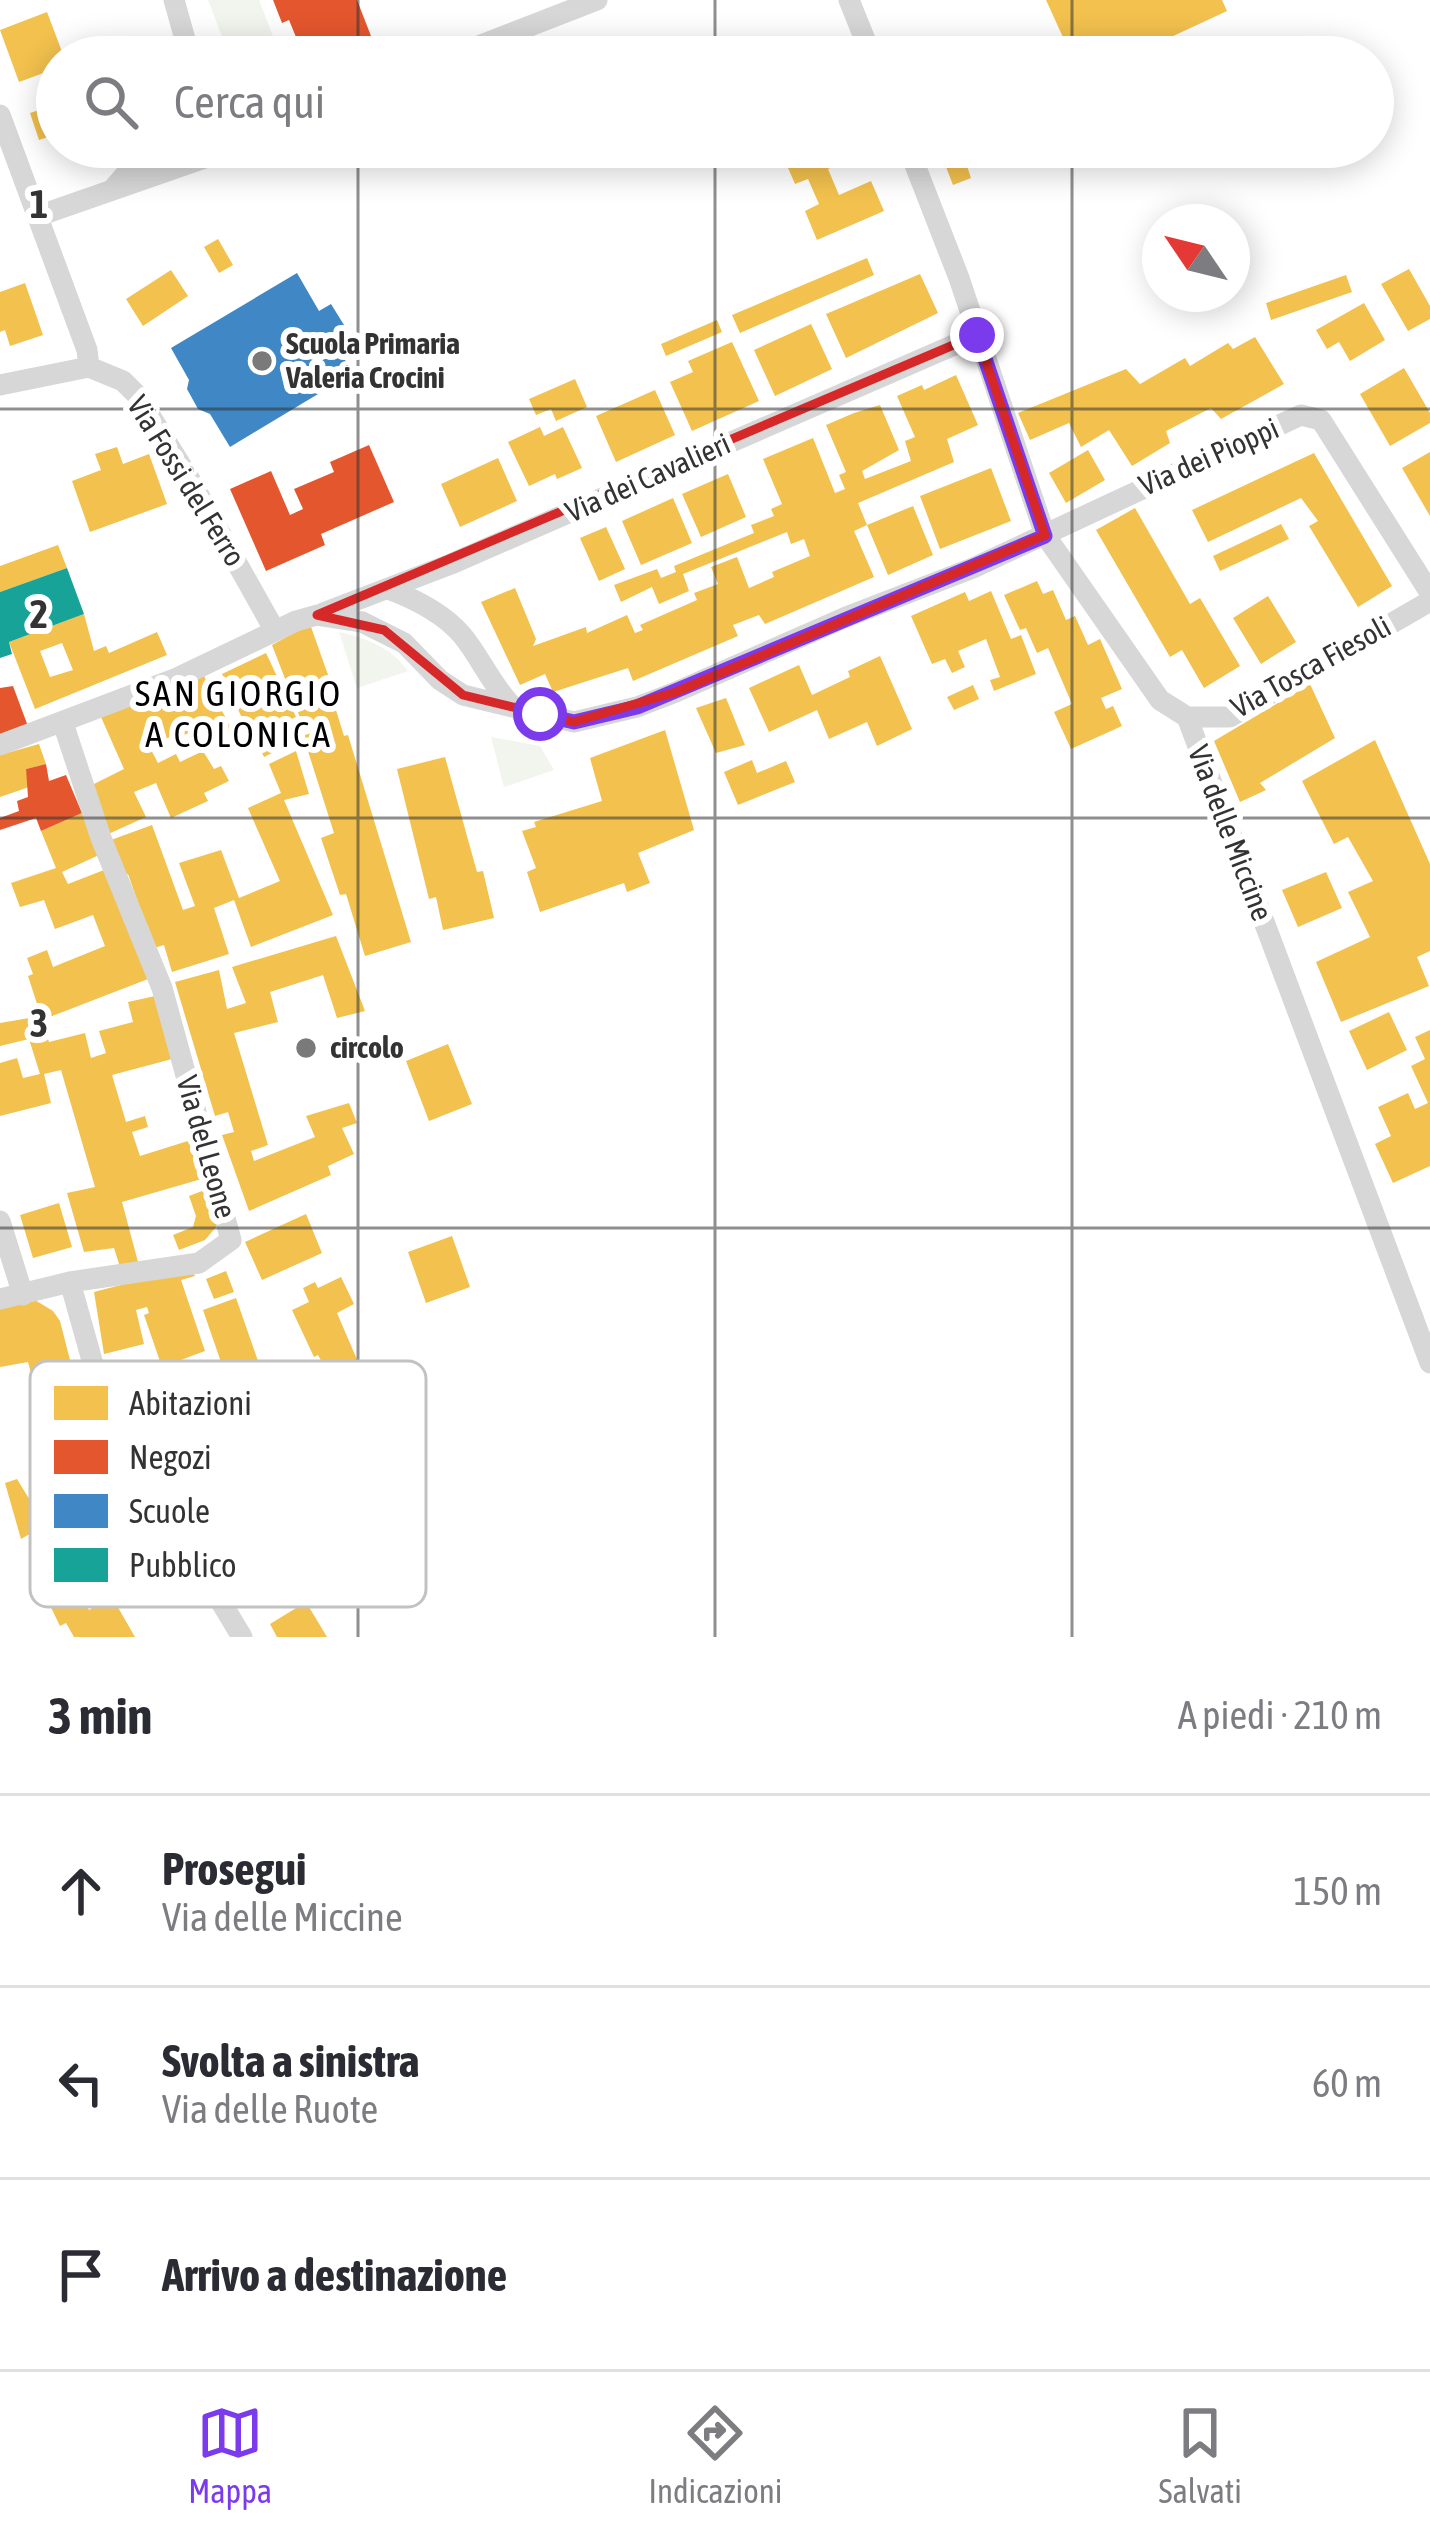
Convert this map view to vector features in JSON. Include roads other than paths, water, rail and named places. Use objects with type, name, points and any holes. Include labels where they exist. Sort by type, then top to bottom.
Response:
[{"type":"street","points":[[174,0],[186,36]]},
{"type":"street","points":[[504,36],[597,0]]},
{"type":"street","points":[[848,0],[863,36]]},
{"type":"street","points":[[0,115],[87,350],[89,367],[0,386]]},
{"type":"street","points":[[111,192],[131,168]]},
{"type":"street","points":[[38,216],[169,168]]},
{"type":"street","name":"Via delle Miccine","points":[[916,168],[1045,536],[1160,700],[1186,717],[1430,1363]]},
{"type":"street","name":"Via dei Cavalieri","points":[[317,615],[388,589],[977,335]]},
{"type":"street","name":"Via Fossi del Ferro","points":[[89,367],[123,381],[138,396],[275,631]]},
{"type":"street","name":"Via dei Pioppi","points":[[1045,536],[1078,516],[1301,415],[1321,420],[1430,597]]},
{"type":"street","points":[[11,742],[177,678],[317,615],[384,630],[463,694],[574,722],[637,707],[1045,536]]},
{"type":"street","points":[[388,589],[448,622],[464,637],[514,708]]},
{"type":"street","name":"Via Tosca Fiesoli","points":[[1186,717],[1229,717],[1430,597]]},
{"type":"street","name":"Via del Leone","points":[[63,723],[101,838],[161,988],[231,1240],[200,1263],[70,1282]]},
{"type":"street","points":[[0,1221],[11,1297],[70,1282],[92,1361]]},
{"type":"street","points":[[224,1607],[242,1637]]},
{"type":"place","name":"Scuola Primaria Valeria Crocini","points":[[262,361]]},
{"type":"place","name":"circolo","points":[[306,1048]]},
{"type":"district","name":"SAN GIORGIO A COLONICA","points":[[239,714]]}]
